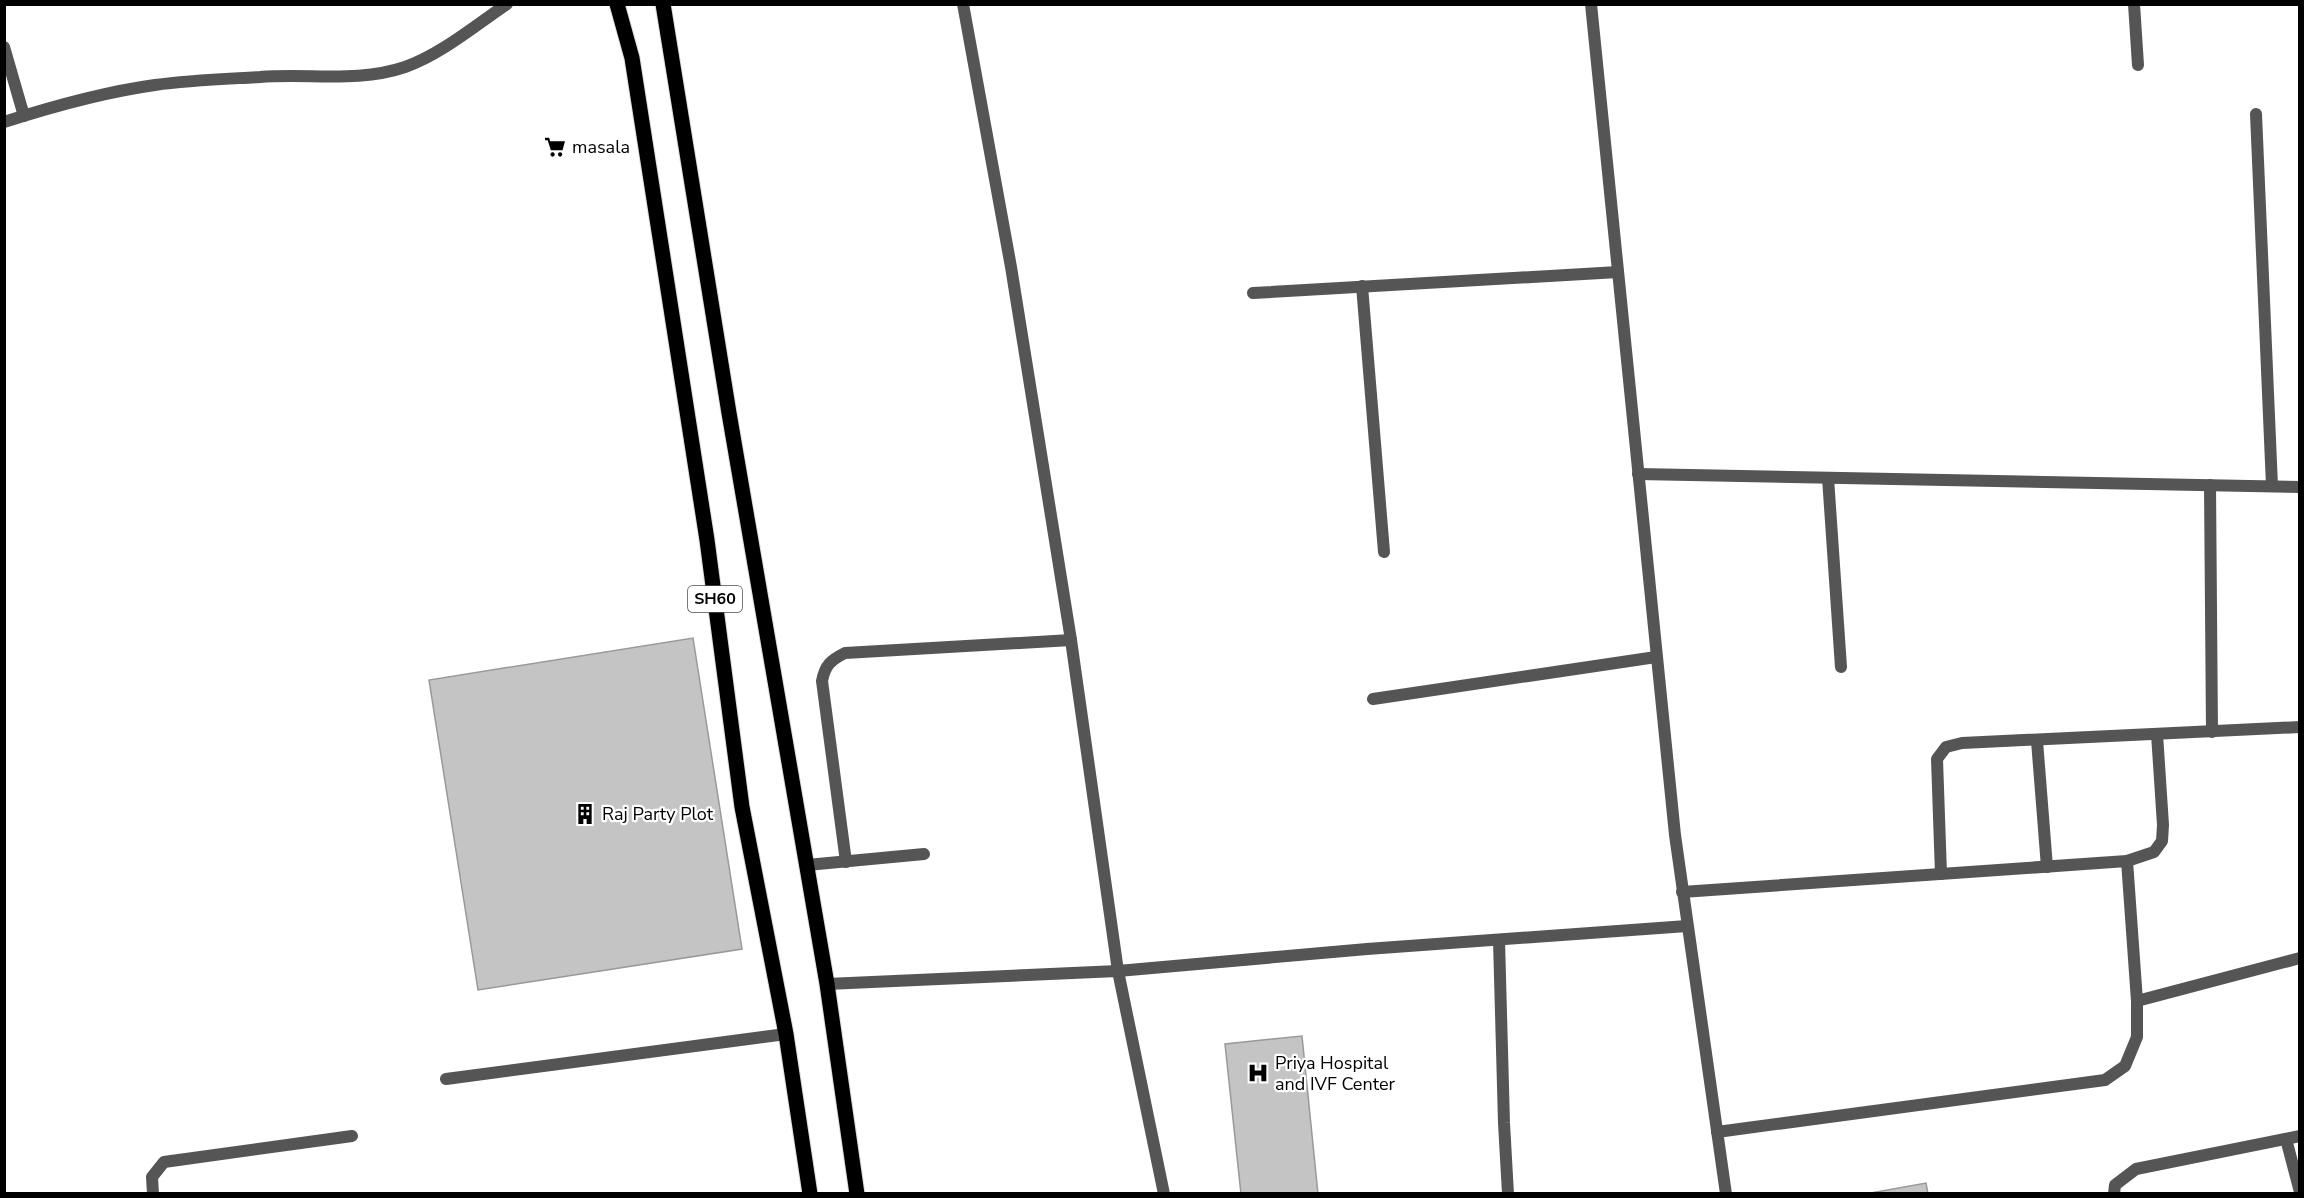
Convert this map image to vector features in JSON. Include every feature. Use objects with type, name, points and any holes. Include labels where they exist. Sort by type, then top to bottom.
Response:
[{"type":"main road","name":"SH60","points":[[617,4],[632,58],[707,540],[742,807],[786,1034],[810,1194]]},
{"type":"main road","name":"SH60","points":[[663,4],[729,413],[827,984],[857,1194]]},
{"type":"street","points":[[4,122],[53,106],[156,85],[264,76],[334,78],[384,73],[408,66],[436,51],[507,4]]},
{"type":"street","points":[[963,4],[1011,267],[1071,640],[1118,971],[1164,1194]]},
{"type":"street","points":[[1591,4],[1656,657],[1682,891],[1726,1194]]},
{"type":"street","points":[[2134,4],[2138,65]]},
{"type":"street","points":[[4,48],[24,116]]},
{"type":"street","points":[[2256,114],[2272,486]]},
{"type":"street","points":[[1253,293],[1618,272]]},
{"type":"street","points":[[1362,286],[1384,552]]},
{"type":"street","points":[[1638,474],[2300,487]]},
{"type":"street","points":[[1828,478],[1841,667]]},
{"type":"street","points":[[2210,485],[2212,732]]},
{"type":"street","points":[[846,862],[822,681],[824,669],[831,660],[845,653],[1071,640]]},
{"type":"street","points":[[1373,699],[1656,657]]},
{"type":"street","points":[[1941,874],[1937,759],[1946,747],[1962,743],[2300,727]]},
{"type":"street","points":[[1682,891],[2127,861],[2154,852],[2162,841],[2157,734]]},
{"type":"street","points":[[2037,741],[2047,867]]},
{"type":"street","points":[[807,865],[924,854]]},
{"type":"street","points":[[1717,1132],[2105,1080],[2125,1066],[2137,1036],[2137,1001],[2127,861]]},
{"type":"street","points":[[827,984],[1118,971],[1687,926]]},
{"type":"street","points":[[1498,940],[1508,1194]]},
{"type":"street","points":[[2137,1001],[2300,958]]},
{"type":"street","points":[[446,1079],[786,1034]]},
{"type":"street","points":[[2114,1194],[2115,1185],[2136,1169],[2300,1136]]},
{"type":"street","points":[[153,1194],[152,1177],[164,1162],[352,1137]]},
{"type":"street","points":[[2286,1139],[2300,1192]]},
{"type":"building","name":"Raj Party Plot","points":[[693,638],[742,949],[478,990],[429,680]]},
{"type":"building","points":[[1302,1036],[1318,1194],[1241,1194],[1225,1044]]},
{"type":"building","points":[[1926,1183],[1928,1194],[1865,1194]]},
{"type":"place","name":"masala","points":[[555,147]]},
{"type":"place","name":"Raj Party Plot","points":[[585,814]]},
{"type":"place","name":"Priya Hospital and IVF Center","points":[[1258,1073]]}]
